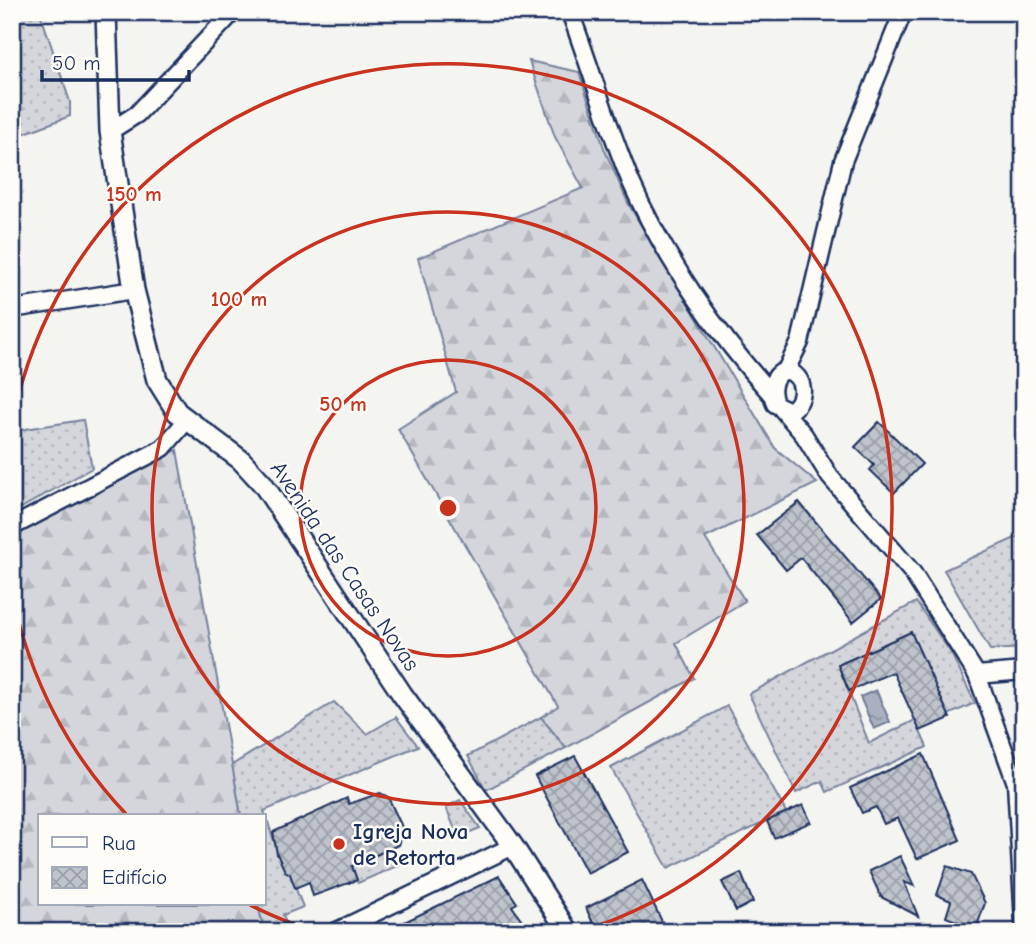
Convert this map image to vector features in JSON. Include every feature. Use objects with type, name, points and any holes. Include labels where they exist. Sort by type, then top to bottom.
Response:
[{"type":"street","name":"Avenida das Casas Novas","points":[[106,12],[110,131],[134,290],[157,380],[166,399],[187,420],[241,460],[263,484],[402,694],[513,846],[568,932]]},
{"type":"street","points":[[110,131],[137,114],[233,12]]},
{"type":"street","points":[[570,12],[632,184],[691,291],[744,364],[804,435],[830,477],[912,572],[977,675],[1016,783],[1024,922]]},
{"type":"street","points":[[804,435],[800,342],[843,161],[903,12]]},
{"type":"street","points":[[12,309],[134,290]]},
{"type":"street","points":[[772,394],[772,384],[783,372],[800,342]]},
{"type":"street","points":[[744,364],[799,378],[802,392],[796,407],[790,411],[782,409]]},
{"type":"street","points":[[12,527],[163,448],[187,420]]},
{"type":"street","points":[[977,675],[1024,671]]},
{"type":"street","points":[[335,932],[355,927],[513,846]]},
{"type":"green space","points":[[12,12],[38,12],[42,18],[70,102],[70,116],[12,138]]},
{"type":"green space","points":[[529,61],[579,72],[605,151],[629,205],[775,448],[817,483],[705,538],[745,601],[676,643],[694,678],[566,748],[541,717],[558,706],[398,429],[456,392],[418,258],[583,188],[555,137]]},
{"type":"green space","points":[[83,420],[92,468],[12,513],[12,431]]},
{"type":"green space","points":[[177,450],[241,814],[38,814],[38,906],[258,906],[264,932],[12,932],[12,526]]},
{"type":"green space","points":[[1024,534],[1024,648],[990,650],[944,570]]},
{"type":"green space","points":[[916,602],[951,653],[975,703],[948,715],[910,632],[838,665],[869,743],[915,720],[927,747],[827,792],[822,781],[796,793],[749,694]]},
{"type":"green space","points":[[334,702],[367,734],[396,717],[418,746],[264,811],[265,814],[241,814],[232,765]]},
{"type":"green space","points":[[727,706],[786,812],[668,868],[611,768]]},
{"type":"green space","points":[[541,717],[566,748],[486,790],[468,756]]},
{"type":"green space","points":[[460,800],[480,828],[458,837],[446,807]]},
{"type":"green space","points":[[266,817],[279,855],[303,907],[283,915],[287,926],[264,932],[258,906],[266,906]]},
{"type":"green space","points":[[391,848],[399,865],[358,883],[352,866]]},
{"type":"water","points":[[876,690],[890,722],[874,729],[860,697]]},
{"type":"building","points":[[879,422],[922,464],[894,493],[870,470],[874,465],[855,447]]},
{"type":"building","points":[[799,502],[881,599],[853,622],[801,558],[786,570],[757,535]]},
{"type":"building","points":[[911,632],[950,718],[920,731],[893,672],[849,691],[838,665]]},
{"type":"building","points":[[923,754],[960,840],[917,859],[898,818],[884,824],[876,807],[862,813],[850,788]]},
{"type":"building","points":[[575,756],[628,852],[587,873],[535,776]]},
{"type":"building","name":"Igreja Nova de Retorta","points":[[380,793],[388,797],[403,829],[398,845],[352,866],[357,880],[313,896],[309,882],[295,888],[290,874],[285,871],[277,854],[273,832],[347,798],[349,804]]},
{"type":"building","points":[[803,805],[811,822],[774,838],[767,821]]},
{"type":"building","points":[[900,856],[914,886],[904,882],[918,916],[881,897],[869,871]]},
{"type":"building","points":[[947,866],[971,874],[985,903],[976,929],[946,917],[951,901],[937,895]]},
{"type":"building","points":[[741,873],[753,902],[736,911],[722,882]]},
{"type":"building","points":[[499,876],[517,903],[512,906],[530,932],[480,932],[476,926],[465,932],[384,932]]},
{"type":"building","points":[[642,880],[667,932],[597,932],[586,908]]},
{"type":"place","name":"Igreja Nova de Retorta","points":[[339,844]]}]
